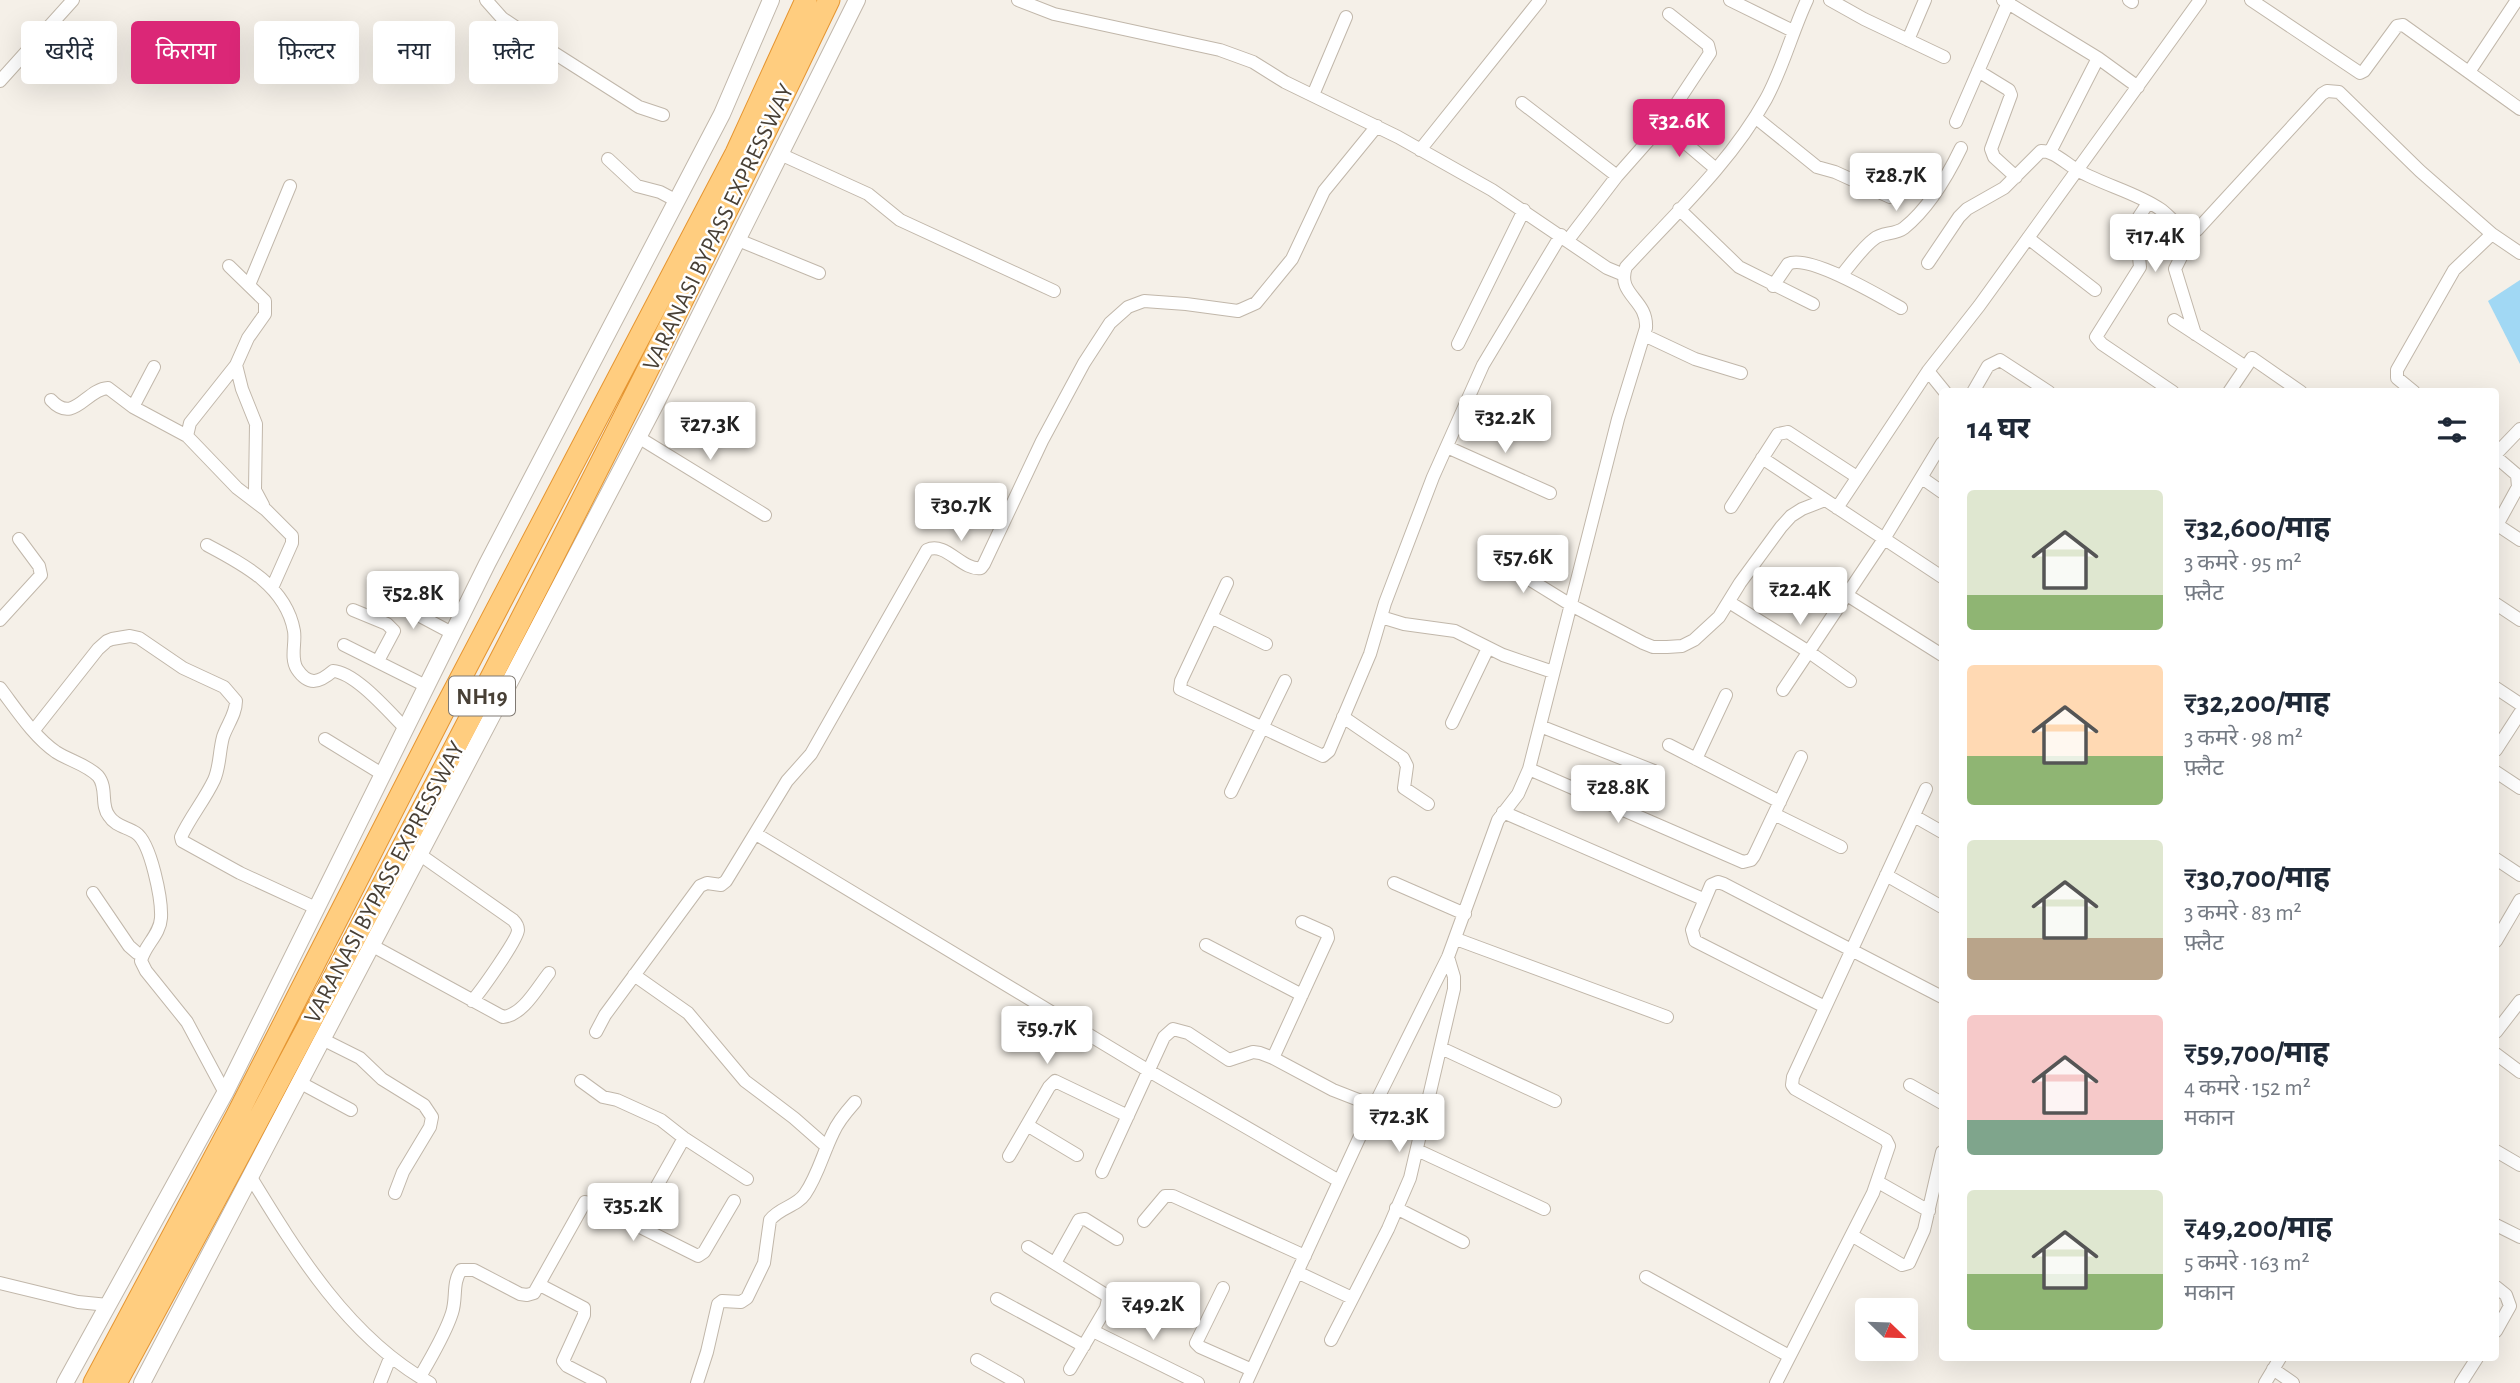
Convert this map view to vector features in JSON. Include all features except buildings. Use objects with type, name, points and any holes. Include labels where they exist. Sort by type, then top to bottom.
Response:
[{"type":"highway","name":"VARANASI BYPASS EXPRESSWAY","points":[[94,1383],[236,1117],[443,712],[736,153],[806,0]]},
{"type":"highway","name":"VARANASI BYPASS EXPRESSWAY","points":[[116,1383],[273,1093],[475,709],[730,206],[829,0]]},
{"type":"street","points":[[0,80],[73,0]]},
{"type":"street","points":[[486,0],[502,18],[551,51],[639,107],[663,115]]},
{"type":"street","points":[[65,1383],[225,1093],[452,634],[722,114],[771,0]]},
{"type":"street","points":[[142,1383],[638,437],[857,0]]},
{"type":"street","points":[[1018,0],[1055,14],[1234,54],[1420,149],[1524,210],[1607,268],[1623,275]]},
{"type":"street","points":[[1420,149],[1540,0]]},
{"type":"street","points":[[1730,0],[1793,32]]},
{"type":"street","points":[[1246,1383],[1374,1106],[1448,957],[1498,820],[1518,794],[1529,769],[1618,419],[1644,335],[1647,318],[1644,309],[1626,288],[1623,275],[1626,267],[1716,169],[1755,117],[1776,77],[1807,0]]},
{"type":"street","points":[[1830,0],[1944,57]]},
{"type":"street","points":[[1908,40],[1924,0]]},
{"type":"street","points":[[1837,508],[1928,371],[2200,0]]},
{"type":"street","points":[[2250,0],[2360,73],[2399,24],[2407,27],[2520,109]]},
{"type":"street","points":[[2469,72],[2517,0]]},
{"type":"street","points":[[1955,122],[2006,1],[2098,58],[2138,87]]},
{"type":"street","points":[[2508,13],[2520,21]]},
{"type":"street","points":[[1227,583],[1181,681],[1180,689],[1323,756],[1329,751],[1370,654],[1410,537],[1483,365],[1564,237],[1663,124],[1708,59],[1711,49],[1669,14]]},
{"type":"street","points":[[1313,95],[1346,17]]},
{"type":"street","points":[[2050,152],[2098,58]]},
{"type":"street","points":[[1978,71],[2009,90],[2011,95],[1991,149],[1994,157],[2016,177]]},
{"type":"street","points":[[1928,263],[1967,209],[2004,188],[2038,152],[2045,150],[2077,171],[2159,208],[2181,227],[2197,230],[2322,94],[2333,90],[2339,92],[2420,172],[2492,234],[2520,254]]},
{"type":"street","points":[[1522,103],[1617,176]]},
{"type":"street","points":[[1755,117],[1817,167],[1835,172],[1890,197]]},
{"type":"street","points":[[1663,124],[1716,169]]},
{"type":"street","points":[[596,1032],[605,1014],[700,886],[724,884],[787,781],[811,754],[927,550],[938,548],[973,569],[981,568],[984,564],[1042,441],[1084,363],[1110,323],[1128,307],[1144,301],[1238,311],[1256,303],[1292,259],[1324,191],[1377,126]]},
{"type":"street","points":[[1841,276],[1875,238],[1900,231],[1906,226],[1932,197],[1961,148]]},
{"type":"street","points":[[780,154],[867,194],[900,220],[1054,291]]},
{"type":"street","points":[[608,159],[638,186],[660,192],[677,201]]},
{"type":"street","points":[[249,285],[290,186]]},
{"type":"street","points":[[2148,203],[2125,238],[2127,246],[2139,257],[2140,267],[2096,337],[2102,344],[2168,388]]},
{"type":"street","points":[[1679,209],[1732,262],[1773,286],[1813,304]]},
{"type":"street","points":[[1458,344],[1524,210]]},
{"type":"street","points":[[2192,231],[2175,269],[2195,334]]},
{"type":"street","points":[[2409,388],[2398,378],[2398,370],[2454,270],[2492,234]]},
{"type":"street","points":[[2028,238],[2095,290]]},
{"type":"street","points":[[737,240],[819,272]]},
{"type":"street","points":[[1773,286],[1793,261],[1841,276],[1901,308]]},
{"type":"street","points":[[187,436],[190,423],[236,365],[248,338],[267,308],[265,301],[229,266]]},
{"type":"street","points":[[2174,320],[2246,367]]},
{"type":"street","points":[[1644,335],[1695,359],[1741,373]]},
{"type":"street","points":[[2231,388],[2252,358],[2295,388]]},
{"type":"street","points":[[1975,388],[1988,366],[2000,360],[2043,388]]},
{"type":"street","points":[[236,365],[257,430],[254,490],[266,510]]},
{"type":"street","points":[[133,407],[154,367]]},
{"type":"street","points":[[1928,371],[1942,388]]},
{"type":"street","points":[[51,400],[61,408],[71,408],[105,388],[112,390],[133,407],[187,436],[237,488],[266,510],[292,536],[292,543],[272,588]]},
{"type":"street","points":[[2499,453],[2520,429]]},
{"type":"street","points":[[1731,508],[1778,434],[1788,432],[1857,477]]},
{"type":"street","points":[[638,437],[765,515]]},
{"type":"street","points":[[1447,447],[1550,494]]},
{"type":"street","points":[[1783,690],[1884,539],[1939,448]]},
{"type":"street","points":[[1762,458],[1939,575]]},
{"type":"street","points":[[2499,459],[2518,475],[2518,487],[2499,520]]},
{"type":"street","points":[[1922,478],[1939,490]]},
{"type":"street","points":[[1493,557],[1571,605],[1643,643],[1653,647],[1682,646],[1694,640],[1719,617],[1781,527],[1802,509],[1825,500]]},
{"type":"street","points":[[2499,527],[2519,538]]},
{"type":"street","points":[[0,620],[41,575],[38,566],[19,539]]},
{"type":"street","points":[[207,545],[253,571],[272,588],[290,618],[294,632],[294,662],[300,673],[319,682],[324,681],[333,671],[343,673],[405,728]]},
{"type":"street","points":[[1847,595],[1939,653]]},
{"type":"street","points":[[390,600],[452,634]]},
{"type":"street","points":[[1729,602],[1850,681]]},
{"type":"street","points":[[2499,606],[2520,620]]},
{"type":"street","points":[[353,610],[387,624],[394,631],[379,661]]},
{"type":"street","points":[[1211,617],[1266,644]]},
{"type":"street","points":[[1381,617],[1404,624],[1455,631],[1489,648],[1553,672]]},
{"type":"street","points":[[34,730],[107,640],[130,636],[139,638],[186,670],[225,687],[236,701],[235,710],[224,735],[215,778],[206,797],[192,813],[181,841],[240,873],[316,908]]},
{"type":"street","points":[[344,645],[426,686]]},
{"type":"street","points":[[1452,723],[1489,648]]},
{"type":"street","points":[[1231,792],[1285,681]]},
{"type":"street","points":[[0,688],[34,730],[58,753],[100,778],[107,814],[114,822],[143,839],[161,910],[157,933],[142,955],[143,967],[187,1022],[225,1093]]},
{"type":"street","points":[[2499,690],[2520,704]]},
{"type":"street","points":[[1696,759],[1726,695]]},
{"type":"street","points":[[2499,745],[2520,713]]},
{"type":"street","points":[[1343,718],[1406,761],[1404,788],[1427,804]]},
{"type":"street","points":[[1540,726],[1654,771]]},
{"type":"street","points":[[326,739],[383,774]]},
{"type":"street","points":[[1669,745],[1780,802]]},
{"type":"street","points":[[1529,769],[1743,862],[1754,856],[1801,757]]},
{"type":"street","points":[[2499,774],[2520,788]]},
{"type":"street","points":[[1776,1383],[1853,1236],[1878,1182],[1889,1142],[1792,1085],[1793,1077],[1926,789]]},
{"type":"street","points":[[1503,812],[1703,899]]},
{"type":"street","points":[[1774,814],[1841,847]]},
{"type":"street","points":[[1914,816],[1939,830]]},
{"type":"street","points":[[756,834],[1149,1071],[1339,1181]]},
{"type":"street","points":[[419,853],[513,920],[517,926],[516,938],[501,958],[495,973],[472,1001]]},
{"type":"street","points":[[2499,861],[2520,876]]},
{"type":"street","points":[[1886,875],[1939,905]]},
{"type":"street","points":[[1825,1007],[1695,941],[1692,930],[1711,885],[1718,882],[1724,884],[1939,996]]},
{"type":"street","points":[[1394,883],[1465,914]]},
{"type":"street","points":[[93,893],[129,946],[142,955]]},
{"type":"street","points":[[2499,936],[2520,900]]},
{"type":"street","points":[[1273,1058],[1329,935],[1302,922]]},
{"type":"street","points":[[1456,939],[1667,1017]]},
{"type":"street","points":[[371,945],[503,1017],[511,1016],[549,973]]},
{"type":"street","points":[[1206,945],[1302,995]]},
{"type":"street","points":[[1331,1340],[1410,1178],[1454,989],[1454,977],[1448,957]]},
{"type":"street","points":[[634,975],[688,1013],[745,1082],[794,1118],[827,1147]]},
{"type":"street","points":[[2499,1028],[2520,1001]]},
{"type":"street","points":[[1102,1172],[1164,1037],[1173,1029],[1188,1033],[1229,1060],[1253,1052],[1273,1058],[1333,1090],[1374,1106]]},
{"type":"street","points":[[322,1039],[360,1058],[376,1075],[419,1101],[431,1112],[430,1127],[403,1171],[395,1193]]},
{"type":"street","points":[[1441,1048],[1555,1101]]},
{"type":"street","points":[[2499,1056],[2520,1072]]},
{"type":"street","points":[[581,1081],[604,1097],[655,1116],[747,1179]]},
{"type":"street","points":[[1009,1156],[1055,1081],[1128,1116]]},
{"type":"street","points":[[299,1082],[351,1110]]},
{"type":"street","points":[[1910,1085],[1939,1100]]},
{"type":"street","points":[[697,1383],[708,1352],[718,1304],[726,1300],[741,1302],[747,1298],[764,1263],[770,1220],[804,1196],[815,1178],[834,1130],[855,1101]]},
{"type":"street","points":[[1027,1125],[1077,1154]]},
{"type":"street","points":[[635,1225],[684,1138]]},
{"type":"street","points":[[1417,1150],[1544,1209]]},
{"type":"street","points":[[2499,1153],[2520,1165]]},
{"type":"street","points":[[1853,1236],[1904,1266],[1909,1263],[1920,1241],[1939,1166]]},
{"type":"street","points":[[250,1176],[285,1233],[339,1305],[390,1358],[425,1380],[451,1318],[456,1277],[461,1270],[474,1270],[520,1294],[527,1296],[534,1293],[585,1202],[698,1256],[704,1252],[734,1200]]},
{"type":"street","points":[[1878,1182],[1929,1211]]},
{"type":"street","points":[[1144,1222],[1165,1196],[1173,1196],[1305,1255]]},
{"type":"street","points":[[1396,1208],[1463,1242]]},
{"type":"street","points":[[1055,1263],[1079,1220],[1085,1219],[1117,1239]]},
{"type":"street","points":[[2499,1226],[2520,1237]]},
{"type":"street","points":[[1028,1247],[1108,1299],[1106,1308],[1070,1369]]},
{"type":"street","points":[[1297,1272],[1352,1298]]},
{"type":"street","points":[[1646,1277],[1790,1356]]},
{"type":"street","points":[[0,1283],[78,1302],[108,1305]]},
{"type":"street","points":[[540,1285],[584,1308],[584,1315],[563,1361],[566,1366],[600,1383]]},
{"type":"street","points":[[1223,1288],[1196,1343],[1200,1348],[1252,1370]]},
{"type":"street","points":[[2499,1289],[2506,1295],[2510,1306],[2499,1326]]},
{"type":"street","points":[[997,1299],[1084,1346]]},
{"type":"street","points":[[1093,1331],[1198,1383]]},
{"type":"street","points":[[380,1383],[390,1358]]},
{"type":"street","points":[[977,1360],[1018,1383]]},
{"type":"street","points":[[2461,1383],[2475,1361]]},
{"type":"street","points":[[2265,1383],[2276,1364],[2294,1383]]},
{"type":"water","points":[[2520,280],[2520,364],[2488,301]]}]
